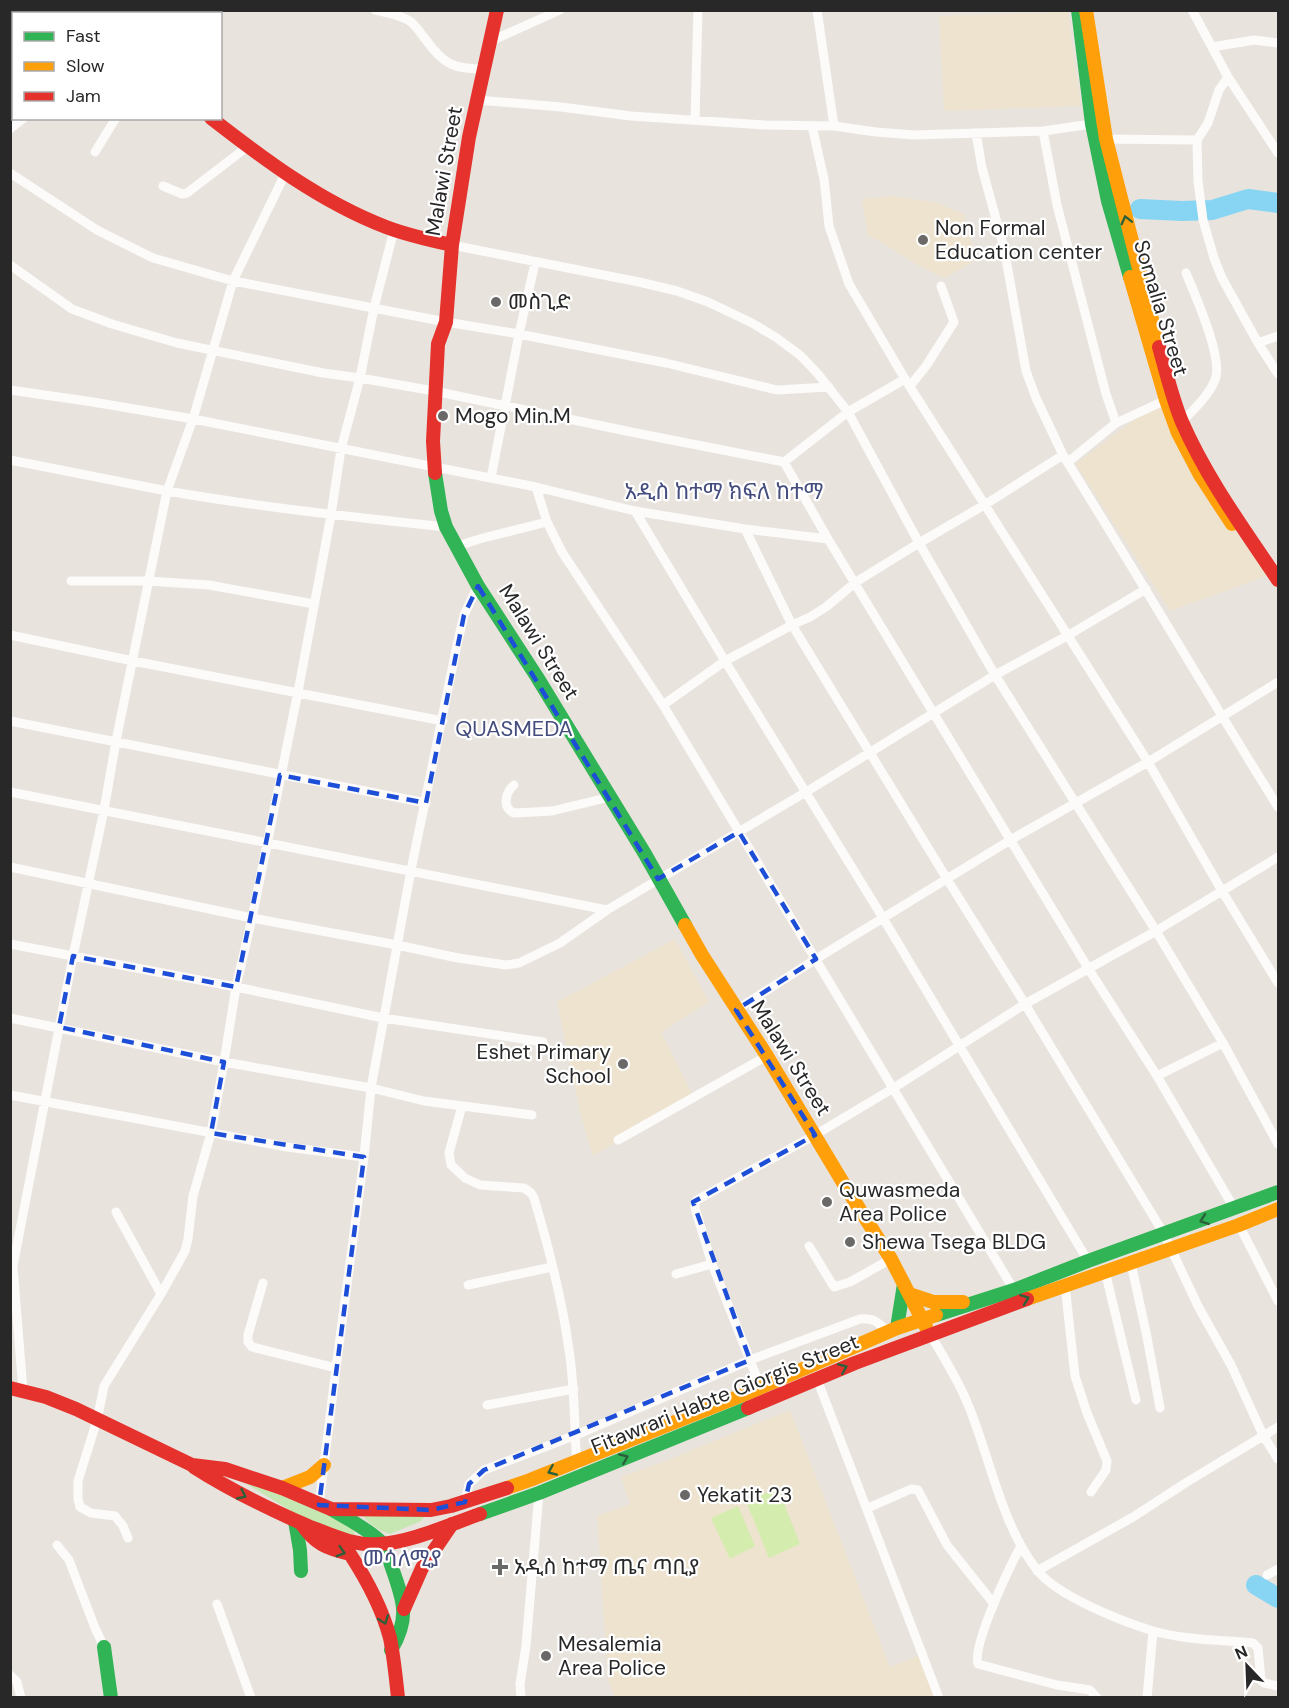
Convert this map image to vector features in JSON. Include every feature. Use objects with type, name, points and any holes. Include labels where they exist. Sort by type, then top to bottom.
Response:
[{"type":"main road","name":"Malawi Street","points":[[497,10],[468,142],[452,245],[446,322],[438,344],[434,391],[434,468],[446,527],[478,586],[537,677],[645,854],[702,955],[767,1056],[891,1259],[930,1334]]},
{"type":"main road","name":"Somalia Street","points":[[1078,10],[1092,124],[1101,139],[1116,232],[1166,400],[1179,424],[1188,454],[1218,506],[1278,590]]},
{"type":"main road","points":[[1086,10],[1101,139],[1179,424],[1214,484],[1278,580]]},
{"type":"main road","points":[[213,120],[285,174],[338,205],[394,230],[452,245]]},
{"type":"main road","points":[[325,1507],[431,1510],[465,1502],[531,1480],[761,1388],[892,1330],[1014,1290],[1278,1192]]},
{"type":"main road","name":"Fitawrari Habte Giorgis Street","points":[[192,1465],[222,1486],[298,1522],[356,1544],[384,1544],[401,1541],[539,1493],[930,1334],[1239,1225],[1278,1209]]},
{"type":"main road","points":[[892,1330],[907,1289],[933,1302],[975,1302]]},
{"type":"main road","points":[[17,1389],[46,1397],[192,1465],[225,1469],[282,1488],[349,1519],[384,1544],[404,1609]]},
{"type":"main road","points":[[282,1488],[310,1477],[324,1465]]},
{"type":"main road","points":[[384,1544],[451,1506]]},
{"type":"main road","points":[[298,1522],[301,1571]]},
{"type":"main road","points":[[298,1522],[323,1547],[350,1554],[365,1575],[387,1629],[398,1698]]},
{"type":"main road","points":[[391,1650],[400,1635],[404,1609],[422,1568],[452,1524]]},
{"type":"main road","points":[[101,1648],[103,1698]]},
{"type":"main road","points":[[101,1648],[111,1698]]},
{"type":"street","points":[[375,10],[411,22],[446,63],[464,68],[485,69]]},
{"type":"street","points":[[491,41],[560,10]]},
{"type":"street","points":[[695,119],[698,10]]},
{"type":"street","points":[[817,10],[834,126]]},
{"type":"street","points":[[1192,10],[1228,77],[1278,153]]},
{"type":"street","points":[[1212,47],[1254,40],[1278,43]]},
{"type":"street","points":[[1228,77],[1219,90],[1208,123],[1197,140],[1203,220],[1222,278],[1278,374]]},
{"type":"street","points":[[477,100],[631,116],[765,125],[834,126],[914,135],[1043,130],[1092,124]]},
{"type":"street","points":[[95,152],[115,120]]},
{"type":"street","points":[[812,126],[824,179],[829,225],[849,284],[908,382],[1148,762],[1278,983]]},
{"type":"street","points":[[1043,130],[1057,205],[1106,394],[1116,423]]},
{"type":"street","points":[[976,133],[982,168],[1004,248],[1026,371],[1036,398],[1066,458],[1278,807]]},
{"type":"street","points":[[1101,139],[1197,140]]},
{"type":"street","points":[[163,186],[182,194],[187,193],[247,147]]},
{"type":"street","points":[[10,173],[97,230],[153,258],[233,281],[666,363],[777,390],[829,387]]},
{"type":"street","points":[[17,1389],[12,1265],[167,491],[193,420],[233,281],[285,174]]},
{"type":"street","points":[[128,1538],[118,1518],[86,1512],[80,1507],[78,1481],[97,1420],[104,1386],[161,1294],[188,1239],[193,1196],[211,1132],[236,987],[298,692],[341,449],[394,230]]},
{"type":"street","points":[[452,245],[677,291],[708,302],[752,323],[801,356],[848,412],[919,543],[995,675],[1156,931],[1223,1043],[1278,1144]]},
{"type":"street","points":[[491,478],[535,263]]},
{"type":"street","points":[[10,265],[72,309],[142,334],[323,373],[434,391],[784,462],[848,412],[908,382],[926,366],[954,322],[941,286]]},
{"type":"street","points":[[1179,424],[1199,404],[1215,381],[1217,374],[1206,324],[1186,273]]},
{"type":"street","points":[[1258,343],[1278,336]]},
{"type":"street","points":[[10,390],[193,420],[537,487],[635,511],[745,529],[828,539]]},
{"type":"street","points":[[663,705],[725,661],[810,617],[856,582],[1066,458],[1116,423],[1166,400]]},
{"type":"street","points":[[10,459],[167,491],[331,514],[446,527]]},
{"type":"street","points":[[784,462],[828,539],[1012,839],[1088,968],[1157,1076],[1234,1208]]},
{"type":"street","points":[[537,487],[547,522],[562,552],[663,705],[1014,1290]]},
{"type":"street","points":[[635,511],[883,918],[1088,1261]]},
{"type":"street","points":[[457,546],[547,522]]},
{"type":"street","points":[[745,529],[792,625],[1164,1234],[1198,1306],[1231,1365],[1263,1435],[1278,1459]]},
{"type":"street","points":[[71,581],[148,581],[209,585],[314,604]]},
{"type":"street","points":[[325,1507],[324,1465],[371,1088],[411,870],[464,615],[478,586]]},
{"type":"street","points":[[10,867],[252,918],[458,958],[495,964],[512,964],[527,960],[560,943],[607,910],[806,792],[995,675],[1146,589]]},
{"type":"street","points":[[10,635],[443,721]]},
{"type":"street","points":[[736,1010],[1012,839],[1148,762],[1278,682]]},
{"type":"street","points":[[10,721],[426,803]]},
{"type":"street","points":[[514,785],[506,798],[508,809],[514,813],[552,811],[610,797]]},
{"type":"street","points":[[10,792],[607,910]]},
{"type":"street","points":[[761,1388],[712,1264],[695,1202],[815,1135],[1025,1004],[1156,931],[1278,857]]},
{"type":"street","points":[[10,944],[236,987],[383,1018],[543,1042]]},
{"type":"street","points":[[10,1018],[224,1062],[371,1088],[424,1101],[532,1115]]},
{"type":"street","points":[[1157,1076],[1223,1043]]},
{"type":"street","points":[[618,1140],[767,1056]]},
{"type":"street","points":[[10,1095],[287,1147],[364,1157]]},
{"type":"street","points":[[462,1106],[449,1153],[451,1165],[465,1178],[480,1185],[524,1188],[534,1198],[552,1267],[569,1349],[574,1389],[578,1476]]},
{"type":"street","points":[[116,1212],[161,1294]]},
{"type":"street","points":[[1239,1225],[1278,1301]]},
{"type":"street","points":[[809,1246],[834,1287],[849,1282],[891,1259]]},
{"type":"street","points":[[1131,1263],[1160,1408]]},
{"type":"street","points":[[676,1274],[712,1264]]},
{"type":"street","points":[[468,1286],[552,1267]]},
{"type":"street","points":[[1105,1271],[1136,1400]]},
{"type":"street","points":[[263,1283],[248,1335],[248,1342],[252,1347],[336,1368]]},
{"type":"street","points":[[1065,1285],[1074,1376],[1107,1461],[1106,1470],[1091,1492]]},
{"type":"street","points":[[465,1502],[470,1484],[484,1470],[576,1435],[750,1360],[860,1318],[877,1321],[892,1330]]},
{"type":"street","points":[[930,1334],[957,1380],[970,1408],[999,1494],[1021,1546],[1037,1571],[1047,1581],[1084,1604],[1154,1631],[1252,1643],[1258,1648],[1262,1680],[1264,1683],[1278,1686]]},
{"type":"street","points":[[818,1378],[939,1698]]},
{"type":"street","points":[[487,1405],[574,1389]]},
{"type":"street","points":[[1037,1571],[1133,1517],[1278,1427]]},
{"type":"street","points":[[868,1508],[911,1489],[918,1490],[947,1545],[994,1605]]},
{"type":"street","points":[[520,1698],[539,1493]]},
{"type":"street","points":[[57,1545],[69,1560],[101,1648]]},
{"type":"street","points":[[1021,1546],[994,1605],[976,1656],[978,1664],[1057,1685],[1090,1690],[1097,1698]]},
{"type":"street","points":[[1267,1575],[1278,1569]]},
{"type":"street","points":[[217,1604],[251,1698]]},
{"type":"street","points":[[1147,1698],[1154,1631]]},
{"type":"street","points":[[10,1675],[17,1682],[21,1698]]},
{"type":"highlighted area","points":[[478,586],[658,879],[739,832],[816,959],[736,1010],[815,1135],[693,1202],[750,1360],[484,1470],[469,1484],[465,1502],[431,1510],[319,1505],[364,1157],[211,1133],[224,1062],[59,1027],[73,956],[236,987],[280,775],[426,803],[464,615]]},
{"type":"shaded area","points":[[1068,12],[1081,106],[944,111],[939,16]]},
{"type":"shaded area","name":"Non Formal Education center","points":[[891,196],[934,202],[964,214],[976,260],[945,278],[919,266],[868,236],[862,199]]},
{"type":"shaded area","points":[[1168,398],[1275,573],[1170,611],[1076,464],[1127,425]]},
{"type":"shaded area","name":"Eshet Primary School","points":[[675,939],[709,1002],[661,1032],[693,1096],[593,1156],[580,1112],[557,1002]]},
{"type":"shaded area","points":[[790,1410],[890,1667],[919,1655],[939,1697],[747,1697],[741,1683],[746,1697],[615,1697],[608,1680],[597,1516],[630,1504],[621,1477]]},
{"type":"green space","points":[[240,1480],[297,1501],[346,1524],[355,1534],[352,1540],[293,1512]]},
{"type":"green space","points":[[778,1488],[800,1544],[769,1558],[746,1501]]},
{"type":"green space","points":[[738,1506],[755,1546],[730,1559],[711,1518]]},
{"type":"green space","points":[[361,1514],[425,1516],[421,1521],[390,1534],[381,1531]]},
{"type":"waterway","points":[[1140,209],[1212,210],[1248,199],[1278,203]]},
{"type":"waterway","points":[[1256,1585],[1278,1598]]},
{"type":"traffic: fast","points":[[1078,10],[1092,124],[1108,201],[1130,277]]},
{"type":"traffic: fast","points":[[435,473],[446,527],[478,586],[537,677],[645,854],[685,925]]},
{"type":"traffic: fast","points":[[936,1315],[1014,1290],[1278,1192]]},
{"type":"traffic: fast","points":[[897,1328],[904,1284]]},
{"type":"traffic: fast","points":[[480,1514],[539,1493],[748,1408]]},
{"type":"traffic: fast","points":[[331,1509],[358,1524],[382,1543],[387,1550],[403,1608],[401,1628],[391,1650]]},
{"type":"traffic: fast","points":[[295,1521],[301,1571]]},
{"type":"traffic: fast","points":[[104,1647],[111,1698]]},
{"type":"traffic: slow","points":[[1086,10],[1106,139],[1159,347]]},
{"type":"traffic: slow","points":[[1130,277],[1178,433],[1200,475],[1232,524]]},
{"type":"traffic: slow","points":[[685,925],[891,1259],[926,1327]]},
{"type":"traffic: slow","points":[[1027,1299],[1239,1225],[1278,1209]]},
{"type":"traffic: slow","points":[[909,1294],[933,1302],[963,1302]]},
{"type":"traffic: slow","points":[[507,1488],[755,1390],[897,1328],[936,1315]]},
{"type":"traffic: slow","points":[[282,1488],[310,1477],[324,1465]]},
{"type":"traffic: jam","points":[[435,473],[433,441],[438,344],[446,322],[452,245],[469,137],[497,10]]},
{"type":"traffic: jam","points":[[214,120],[316,193],[362,217],[394,230],[452,245]]},
{"type":"traffic: jam","points":[[1159,347],[1175,404],[1192,443],[1227,503],[1278,580]]},
{"type":"traffic: jam","points":[[748,1408],[855,1363],[1027,1299]]},
{"type":"traffic: jam","points":[[10,1388],[46,1397],[76,1409],[192,1465],[225,1469],[282,1488],[331,1509],[431,1510],[507,1488]]},
{"type":"traffic: jam","points":[[194,1467],[279,1513],[351,1542],[392,1543],[480,1514]]},
{"type":"traffic: jam","points":[[301,1523],[311,1536],[322,1544],[350,1554],[368,1584],[383,1616],[390,1638],[398,1698]]},
{"type":"traffic: jam","points":[[404,1609],[422,1568],[452,1524]]},
{"type":"place","name":"Non Formal Education center","points":[[923,240]]},
{"type":"place","name":"መስጊድ","points":[[496,302]]},
{"type":"place","name":"Mogo Min.M","points":[[443,416]]},
{"type":"place","name":"Eshet Primary School","points":[[623,1064]]},
{"type":"place","name":"Quwasmeda Area Police","points":[[827,1202]]},
{"type":"place","name":"Shewa Tsega BLDG","points":[[850,1242]]},
{"type":"place","name":"Yekatit 23","points":[[685,1495]]},
{"type":"place","name":"አዲስ ከተማ ጤና ጣቢያ","points":[[500,1567]]},
{"type":"place","name":"Mesalemia Area Police","points":[[546,1656]]},
{"type":"district","name":"አዲስ ከተማ ክፍለ ከተማ","points":[[724,491]]},
{"type":"district","name":"QUASMEDA","points":[[514,728]]},
{"type":"district","name":"መሳለሚያ","points":[[402,1558]]}]
